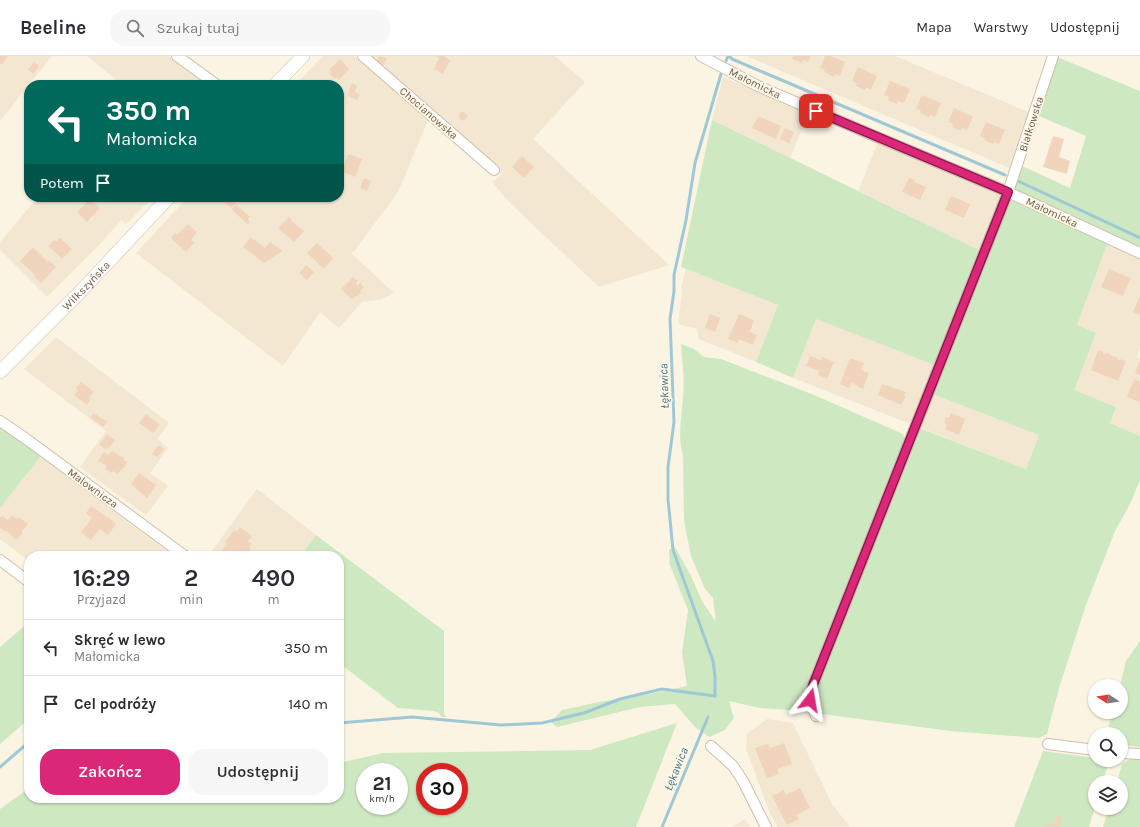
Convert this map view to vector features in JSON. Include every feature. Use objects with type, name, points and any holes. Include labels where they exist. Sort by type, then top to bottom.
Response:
[{"type":"street","points":[[177,56],[210,80]]},
{"type":"street","points":[[280,80],[303,56]]},
{"type":"street","name":"Chocianowska","points":[[363,56],[494,170]]},
{"type":"street","name":"Małomicka","points":[[701,56],[765,89],[1008,192],[1140,253]]},
{"type":"street","name":"Białkowska","points":[[816,716],[810,700],[813,685],[1008,192],[1053,56]]},
{"type":"street","name":"Wilkszyńska","points":[[0,372],[83,290],[164,202]]},
{"type":"street","name":"Malownicza","points":[[0,421],[178,551]]},
{"type":"street","points":[[0,560],[24,578]]},
{"type":"street","points":[[1048,744],[1088,749]]},
{"type":"street","points":[[712,746],[733,766],[743,781],[766,827]]},
{"type":"street","points":[[1128,753],[1140,754]]},
{"type":"shaded area","points":[[0,56],[52,56],[33,80],[24,80],[24,91],[0,121]]},
{"type":"shaded area","points":[[87,56],[169,56],[203,80],[117,80]]},
{"type":"shaded area","points":[[323,56],[355,56],[429,118],[398,192],[352,254],[394,293],[380,300],[362,302],[339,328],[320,312],[283,366],[136,253],[183,202],[344,202],[344,80],[300,80]]},
{"type":"shaded area","points":[[367,56],[555,56],[585,82],[533,139],[669,265],[599,287],[511,204],[492,182],[502,175]]},
{"type":"shaded area","points":[[746,56],[895,56],[1031,113],[1014,170]]},
{"type":"shaded area","points":[[723,77],[809,113],[790,158],[712,120]]},
{"type":"shaded area","points":[[878,142],[999,194],[1001,200],[981,251],[858,191]]},
{"type":"shaded area","points":[[34,202],[148,202],[126,224],[121,220],[101,243],[47,297],[0,250],[0,242]]},
{"type":"shaded area","points":[[1108,242],[1140,257],[1140,350],[1137,357],[1140,358],[1140,436],[1110,423],[1116,407],[1073,390],[1096,333],[1077,325]]},
{"type":"shaded area","points":[[686,269],[778,305],[756,362],[699,339],[697,329],[678,324],[682,293],[681,287]]},
{"type":"shaded area","points":[[816,319],[937,366],[916,420],[908,423],[793,378]]},
{"type":"shaded area","points":[[56,337],[169,423],[157,439],[168,448],[150,473],[168,486],[146,515],[80,467],[106,431],[24,369]]},
{"type":"shaded area","points":[[934,395],[1039,435],[1026,469],[921,428]]},
{"type":"shaded area","points":[[41,456],[166,551],[24,551],[24,557],[0,539],[0,508]]},
{"type":"shaded area","points":[[257,489],[316,535],[304,551],[212,551]]},
{"type":"shaded area","points":[[767,719],[793,723],[832,804],[850,827],[777,827],[769,811],[746,749],[747,734]]},
{"type":"shaded area","points":[[745,819],[750,827],[732,827]]},
{"type":"green space","points":[[1057,57],[1140,91],[1140,248],[1012,189],[1022,166],[1070,188],[1086,136],[1039,116]]},
{"type":"green space","points":[[712,120],[981,251],[937,366],[816,319],[793,378],[756,362],[778,305],[681,267]]},
{"type":"green space","points":[[1013,199],[1108,242],[1077,325],[1096,333],[1074,390],[1116,407],[1110,423],[1140,436],[1140,480],[1130,504],[1115,531],[1086,605],[1059,688],[1047,734],[1039,738],[950,731],[822,714],[818,712],[812,697],[919,428],[1026,469],[1039,435],[932,394],[1008,203]]},
{"type":"green space","points":[[681,344],[694,349],[704,357],[721,359],[814,395],[903,434],[905,440],[805,697],[807,711],[760,708],[729,701],[734,718],[725,730],[709,737],[695,727],[675,704],[640,707],[557,727],[551,722],[562,710],[687,686],[682,653],[688,610],[670,565],[669,550],[675,547],[691,576],[702,601],[716,622],[713,598],[705,589],[691,556],[684,521],[683,455],[680,441],[684,391]]},
{"type":"green space","points":[[0,426],[41,456],[0,508]]},
{"type":"green space","points":[[316,535],[337,551],[304,551]]},
{"type":"green space","points":[[344,556],[444,631],[444,714],[446,717],[442,717],[439,713],[434,711],[398,708],[344,667]]},
{"type":"green space","points":[[24,626],[24,723],[0,744],[0,647]]},
{"type":"green space","points":[[1140,641],[1140,747],[1128,746],[1128,727],[1108,727],[1111,719],[1128,719],[1128,679],[1122,679],[1126,661]]},
{"type":"green space","points":[[677,723],[636,827],[0,827],[0,809],[24,792],[24,803],[344,803],[344,762],[383,753],[590,750]]},
{"type":"green space","points":[[1043,751],[1088,757],[1088,767],[1107,767],[1105,775],[1088,775],[1088,815],[1093,815],[1089,827],[1014,827]]},
{"type":"green space","points":[[1133,758],[1140,759],[1140,827],[1103,827],[1107,815],[1128,815],[1128,775],[1119,775],[1121,767],[1128,767],[1128,761]]},
{"type":"building","points":[[0,56],[8,56],[1,65],[0,64]]},
{"type":"building","points":[[379,56],[387,58],[383,66],[376,63]]},
{"type":"building","points":[[436,56],[444,56],[450,60],[443,74],[434,69],[439,58]]},
{"type":"building","points":[[793,56],[811,56],[808,62],[803,60],[802,63],[792,59]]},
{"type":"building","points":[[825,56],[831,56],[845,62],[840,76],[835,74],[834,77],[824,72],[825,70],[820,68]]},
{"type":"building","points":[[340,59],[349,69],[339,80],[336,77],[335,79],[329,74],[331,72],[329,70]]},
{"type":"building","points":[[34,62],[39,66],[34,74],[28,70]]},
{"type":"building","points":[[858,67],[877,76],[871,90],[866,87],[865,90],[856,86],[857,83],[852,81]]},
{"type":"building","points":[[890,81],[910,89],[904,103],[898,101],[897,104],[888,100],[889,97],[884,95]]},
{"type":"building","points":[[352,83],[357,86],[355,92],[360,95],[357,100],[347,95]]},
{"type":"building","points":[[922,95],[941,103],[935,117],[930,115],[929,117],[920,113],[921,111],[916,108]]},
{"type":"building","points":[[954,108],[973,117],[967,130],[962,128],[961,131],[952,127],[953,124],[948,122]]},
{"type":"building","points":[[462,111],[468,116],[463,121],[458,117]]},
{"type":"building","points":[[758,116],[781,126],[776,139],[752,128]]},
{"type":"building","points":[[986,122],[1005,130],[999,144],[994,142],[993,144],[984,140],[985,138],[980,136]]},
{"type":"building","points":[[785,128],[794,132],[789,143],[780,139]]},
{"type":"building","points":[[1053,136],[1064,139],[1059,157],[1070,161],[1067,174],[1043,167]]},
{"type":"building","points":[[348,154],[362,159],[355,177],[344,173],[344,166]]},
{"type":"building","points":[[522,156],[534,167],[524,178],[512,167]]},
{"type":"building","points":[[364,178],[371,181],[367,191],[360,188]]},
{"type":"building","points":[[909,178],[926,187],[920,200],[902,192]]},
{"type":"building","points":[[951,196],[970,204],[964,218],[945,210]]},
{"type":"building","points":[[87,202],[93,202],[100,208],[87,222],[77,212]]},
{"type":"building","points":[[224,202],[235,202],[236,203],[231,208]]},
{"type":"building","points":[[236,204],[250,217],[248,219],[250,222],[248,225],[231,209]]},
{"type":"building","points":[[289,217],[292,220],[291,221],[304,231],[294,242],[278,228]]},
{"type":"building","points":[[188,224],[197,232],[191,240],[194,243],[186,252],[171,238],[175,233],[177,235]]},
{"type":"building","points":[[251,237],[265,248],[270,242],[283,251],[264,263],[243,247]]},
{"type":"building","points":[[60,238],[72,249],[62,259],[48,246],[54,240],[56,242]]},
{"type":"building","points":[[317,243],[333,258],[324,269],[307,253]]},
{"type":"building","points":[[33,247],[48,262],[49,260],[56,267],[41,283],[20,261]]},
{"type":"building","points":[[306,265],[314,272],[307,280],[299,273]]},
{"type":"building","points":[[1109,269],[1131,278],[1123,296],[1101,287]]},
{"type":"building","points":[[353,277],[358,281],[356,283],[358,285],[360,283],[364,287],[360,291],[362,292],[357,297],[356,296],[352,299],[341,289]]},
{"type":"building","points":[[1140,296],[1140,315],[1133,312]]},
{"type":"building","points":[[710,314],[720,318],[715,332],[705,328]]},
{"type":"building","points":[[739,314],[754,320],[750,332],[757,335],[753,345],[739,339],[738,343],[728,339]]},
{"type":"building","points":[[1098,350],[1104,352],[1103,354],[1105,355],[1106,353],[1118,358],[1117,360],[1120,359],[1126,361],[1118,381],[1091,370]]},
{"type":"building","points":[[810,356],[821,360],[822,357],[834,362],[827,379],[818,375],[819,371],[806,366]]},
{"type":"building","points":[[850,358],[864,363],[861,370],[869,373],[863,389],[852,382],[849,388],[840,384]]},
{"type":"building","points":[[1140,361],[1140,375],[1135,373]]},
{"type":"building","points":[[1134,379],[1140,381],[1140,402],[1127,397]]},
{"type":"building","points":[[81,382],[94,392],[89,397],[91,398],[87,405],[74,395],[78,390],[76,388]]},
{"type":"building","points":[[882,384],[906,392],[904,395],[906,396],[901,405],[878,395]]},
{"type":"building","points":[[94,413],[107,422],[103,427],[90,417]]},
{"type":"building","points":[[951,413],[965,419],[959,435],[945,429],[947,424],[944,423],[946,417],[949,418]]},
{"type":"building","points":[[146,414],[160,425],[153,433],[139,423]]},
{"type":"building","points":[[107,434],[115,440],[108,449],[106,447],[105,449],[99,445]]},
{"type":"building","points":[[159,445],[164,449],[157,457],[152,454]]},
{"type":"building","points":[[112,451],[124,458],[123,459],[127,462],[118,474],[113,471],[111,473],[105,469],[107,466],[98,461],[104,452],[108,455]]},
{"type":"building","points":[[139,473],[156,485],[147,498],[131,484]]},
{"type":"building","points":[[91,506],[108,518],[109,517],[116,524],[108,535],[100,529],[91,540],[81,532],[92,518],[86,513]]},
{"type":"building","points":[[12,515],[17,519],[19,517],[28,524],[16,540],[7,531],[6,532],[0,528],[0,518],[2,516],[8,520]]},
{"type":"building","points":[[240,527],[252,536],[248,541],[252,544],[249,547],[251,549],[250,551],[222,551],[227,544],[225,542],[234,530],[236,532]]},
{"type":"building","points":[[784,743],[792,764],[777,769],[779,774],[767,778],[755,748],[768,744],[770,748]]},
{"type":"building","points":[[800,788],[810,808],[796,815],[799,819],[787,825],[772,796],[784,790],[786,795]]},
{"type":"building","points":[[1057,816],[1063,818],[1059,827],[1043,827],[1053,824]]},
{"type":"waterway","name":"Łękawica","points":[[726,61],[728,56]]},
{"type":"waterway","points":[[729,56],[732,59],[1005,175]]},
{"type":"waterway","name":"Łękawica","points":[[344,723],[412,717],[501,725],[542,723],[584,713],[620,699],[662,689],[715,696],[713,661],[673,550],[668,499],[668,467],[674,422],[670,319],[674,291],[674,275],[686,220],[695,163],[721,74]]},
{"type":"waterway","points":[[1018,181],[1140,238]]},
{"type":"waterway","name":"Łękawica","points":[[662,827],[708,717]]},
{"type":"waterway","points":[[0,767],[24,746]]},
{"type":"route","points":[[810,700],[813,685],[1008,192],[816,111]]}]
